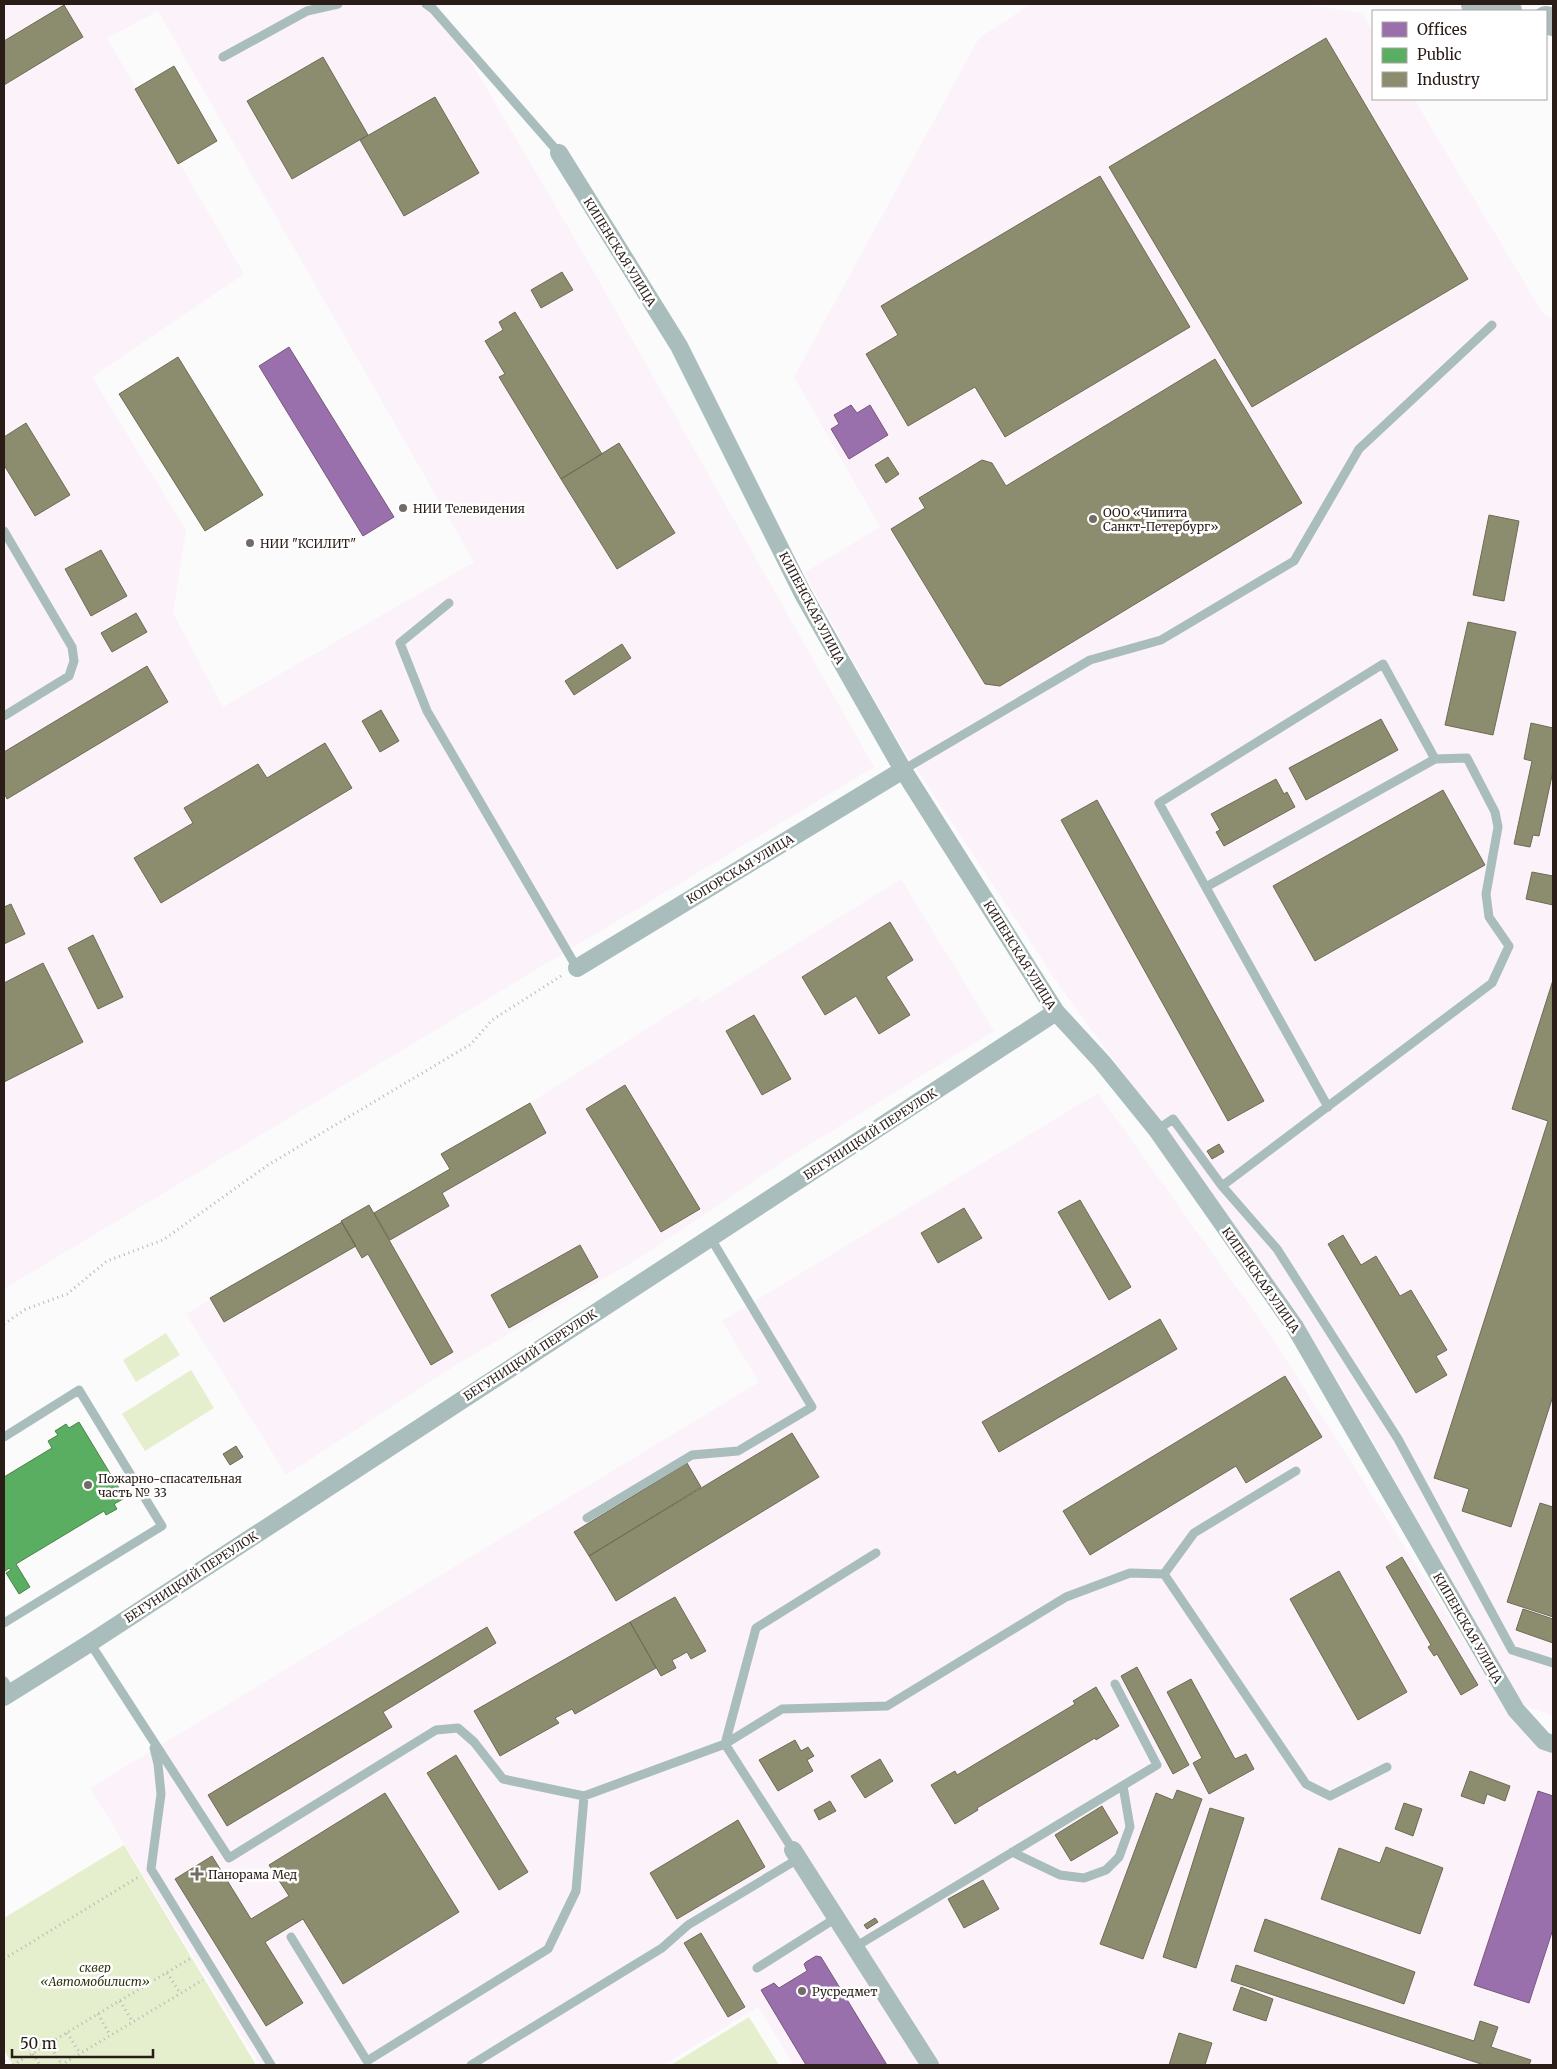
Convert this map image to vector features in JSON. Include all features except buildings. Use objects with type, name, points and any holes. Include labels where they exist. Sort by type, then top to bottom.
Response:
[{"type":"highway","points":[[1476,4],[1503,10]]},
{"type":"street","name":"КИПЕНСКАЯ УЛИЦА","points":[[559,153],[679,346],[803,594],[902,770],[1056,1012],[1102,1062],[1157,1130],[1294,1327],[1516,1710],[1544,1740],[1553,1744]]},
{"type":"street","name":"КОПОРСКАЯ УЛИЦА","points":[[576,968],[902,770]]},
{"type":"street","name":"БЕГУНИЦКИЙ ПЕРЕУЛОК","points":[[6,1690],[90,1643],[1056,1012]]},
{"type":"street","points":[[796,1854],[930,2065]]},
{"type":"lane","points":[[223,57],[307,11],[338,4]]},
{"type":"lane","points":[[426,4],[433,9],[559,153]]},
{"type":"lane","points":[[902,770],[1090,660],[1161,640],[1294,561],[1359,449],[1492,325]]},
{"type":"lane","points":[[4,531],[72,647],[74,661],[69,676],[4,716]]},
{"type":"lane","points":[[449,603],[400,643],[427,711],[576,968]]},
{"type":"lane","points":[[1328,1107],[1159,804],[1383,664],[1435,759]]},
{"type":"lane","points":[[1206,887],[1435,759],[1466,758],[1495,812],[1498,827],[1486,894],[1489,917],[1509,946],[1492,982],[1222,1186]]},
{"type":"lane","points":[[1157,1130],[1173,1119],[1222,1186],[1277,1249],[1398,1439],[1512,1650],[1553,1662]]},
{"type":"lane","points":[[587,1518],[692,1455],[738,1451],[812,1407],[710,1237]]},
{"type":"lane","points":[[4,1436],[79,1390],[162,1526],[4,1623]]},
{"type":"lane","points":[[1164,1574],[1194,1533],[1296,1471]]},
{"type":"lane","points":[[471,2065],[662,1948],[688,1925],[796,1854],[725,1744],[756,1628],[876,1553]]},
{"type":"lane","points":[[90,1643],[229,1858],[436,1730],[458,1728],[474,1742],[503,1779],[584,1796],[725,1744],[782,1709],[887,1706],[1066,1597],[1130,1573],[1164,1574]]},
{"type":"lane","points":[[1164,1574],[1306,1784],[1330,1796],[1387,1766]]},
{"type":"lane","points":[[855,1947],[1158,1765],[1115,1684]]},
{"type":"lane","points":[[152,1738],[158,1764],[161,1794],[152,1869],[271,2065]]},
{"type":"lane","points":[[1012,1852],[1060,1875],[1084,1878],[1106,1870],[1119,1857],[1130,1827],[1123,1786]]},
{"type":"lane","points":[[291,1937],[367,2061],[548,1949],[576,1892],[584,1796]]},
{"type":"lane","points":[[757,1968],[836,1918]]},
{"type":"path","points":[[4,1324],[26,1308],[67,1294],[107,1261],[163,1240],[268,1165],[471,1044],[492,1020],[552,981],[576,968]]},
{"type":"path","points":[[4,1959],[152,1869]]},
{"type":"path","points":[[13,2065],[202,1952]]},
{"type":"path","points":[[167,1973],[180,1994]]},
{"type":"path","points":[[49,2044],[62,2065],[215,1973]]},
{"type":"path","points":[[120,2001],[133,2022]]},
{"type":"path","points":[[98,2014],[110,2036]]},
{"type":"path","points":[[68,2033],[80,2054]]},
{"type":"path","points":[[33,2054],[40,2065]]},
{"type":"path","points":[[4,2061],[6,2065]]},
{"type":"shaded area","points":[[4,4],[437,4],[582,251],[874,767],[4,1289]],"holes":[[[158,11],[474,562],[223,707],[173,613],[186,530],[92,377],[244,274],[107,38]]]},
{"type":"shaded area","points":[[1031,4],[1302,4],[1362,13],[1372,29],[1372,100],[1415,100],[1543,313],[1553,319],[1553,1716],[1521,1704],[1337,1379],[1197,1174],[1061,988],[896,738],[804,573],[880,527],[794,377],[979,38]]},
{"type":"shaded area","points":[[901,879],[994,1031],[793,1155],[641,1257],[459,1363],[286,1475],[186,1314],[369,1205],[374,1212],[449,1169],[441,1154],[530,1103],[698,996],[702,1003]]},
{"type":"shaded area","points":[[1098,1093],[1270,1334],[1518,1726],[1553,1740],[1553,2065],[794,2065],[758,2007],[663,2065],[260,2065],[90,1788],[759,1382],[722,1321]]},
{"type":"green space","points":[[166,1333],[180,1355],[136,1382],[123,1360]]},
{"type":"green space","points":[[191,1370],[214,1408],[145,1451],[122,1414]]},
{"type":"green space","name":"сквер «Автомобилист»","points":[[124,1845],[256,2065],[13,2065],[4,2050],[4,1918]]},
{"type":"green space","points":[[749,2017],[779,2065],[671,2065]]},
{"type":"place","name":"НИИ Телевидения","points":[[403,508]]},
{"type":"place","name":"ООО «Чипита Санкт-Петербург»","points":[[1093,519]]},
{"type":"place","name":"НИИ \"КСИЛИТ\"","points":[[250,543]]},
{"type":"place","name":"Пожарно-спасательная часть № 33","points":[[88,1485]]},
{"type":"place","name":"Панорама Мед","points":[[197,1874]]},
{"type":"place","name":"Русредмет","points":[[802,1991]]}]
